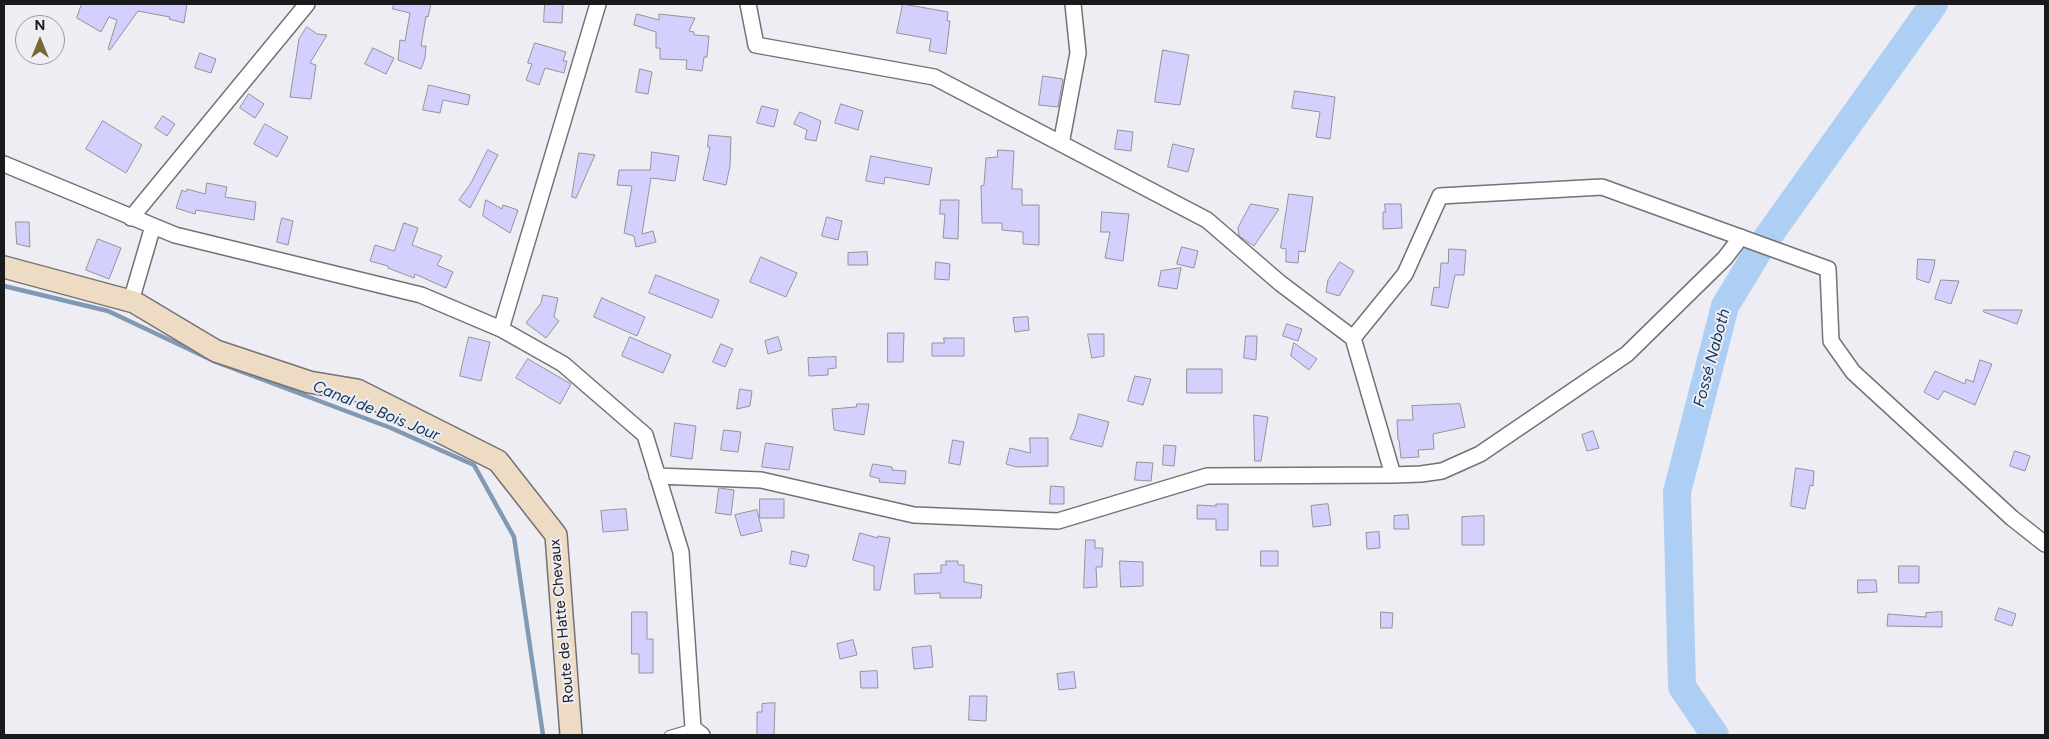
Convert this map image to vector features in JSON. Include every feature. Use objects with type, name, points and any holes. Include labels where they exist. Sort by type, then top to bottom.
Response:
[{"type":"street","points":[[132,218],[307,4]]},
{"type":"street","points":[[501,329],[598,4]]},
{"type":"street","points":[[748,4],[756,46],[934,77],[1207,220],[1280,283],[1353,338],[1394,475]]},
{"type":"street","points":[[1061,144],[1078,53],[1073,4]]},
{"type":"street","points":[[4,164],[175,235],[421,295],[501,329],[563,364],[645,434],[681,552],[698,732]]},
{"type":"street","points":[[1353,338],[1405,274],[1440,196],[1602,186],[1828,269],[1831,341],[1853,372],[2012,518],[2045,544]]},
{"type":"street","points":[[131,301],[153,226]]},
{"type":"street","points":[[657,476],[761,480],[914,515],[1058,521],[1207,476],[1394,475],[1442,471],[1480,454],[1627,354],[1726,258],[1741,237]]},
{"type":"street","name":"Route de Hatte Chevaux","points":[[4,267],[131,301],[216,351],[309,382],[357,390],[498,461],[556,535],[571,735]]},
{"type":"lane","points":[[669,735],[698,732]]},
{"type":"building","points":[[82,4],[187,4],[184,23],[169,19],[170,17],[138,11],[110,50],[108,49],[117,20],[109,17],[101,32],[77,18]]},
{"type":"building","points":[[394,4],[431,4],[428,17],[426,16],[421,46],[426,46],[425,58],[421,69],[398,60],[400,40],[405,41],[410,13],[393,9]]},
{"type":"building","points":[[545,4],[563,4],[562,23],[544,22]]},
{"type":"building","points":[[903,4],[948,12],[947,21],[950,21],[946,54],[929,51],[931,39],[897,33]]},
{"type":"building","points":[[637,14],[659,20],[659,14],[695,18],[689,31],[694,32],[694,35],[709,36],[707,57],[704,57],[702,71],[686,69],[687,60],[660,59],[660,48],[656,48],[656,32],[634,25]]},
{"type":"building","points":[[307,27],[317,34],[327,35],[310,63],[316,65],[311,99],[290,97],[299,39]]},
{"type":"building","points":[[535,43],[566,52],[563,61],[567,61],[564,73],[545,68],[539,85],[526,80],[532,64],[528,63]]},
{"type":"building","points":[[373,48],[394,58],[386,74],[365,64]]},
{"type":"building","points":[[1163,50],[1189,55],[1180,105],[1155,102]]},
{"type":"building","points":[[200,53],[216,59],[211,73],[195,68]]},
{"type":"building","points":[[640,69],[652,72],[648,94],[636,92]]},
{"type":"building","points":[[1043,76],[1063,79],[1058,107],[1039,105]]},
{"type":"building","points":[[429,85],[470,95],[468,105],[443,100],[440,113],[423,110]]},
{"type":"building","points":[[1295,91],[1335,97],[1330,139],[1316,137],[1320,112],[1292,108]]},
{"type":"building","points":[[249,94],[264,104],[255,118],[240,108]]},
{"type":"building","points":[[841,104],[863,111],[858,130],[835,123]]},
{"type":"building","points":[[762,106],[778,110],[774,127],[757,123]]},
{"type":"building","points":[[800,112],[821,121],[816,141],[805,139],[807,130],[794,124]]},
{"type":"building","points":[[163,116],[175,124],[167,136],[155,128]]},
{"type":"building","points":[[103,121],[142,145],[126,173],[86,149]]},
{"type":"building","points":[[265,124],[288,137],[277,157],[254,144]]},
{"type":"building","points":[[1118,130],[1133,132],[1131,151],[1115,149]]},
{"type":"building","points":[[709,135],[731,137],[730,166],[726,185],[703,180],[710,147],[708,147]]},
{"type":"building","points":[[1173,144],[1194,149],[1188,172],[1168,167]]},
{"type":"building","points":[[488,150],[498,155],[470,208],[459,200],[471,183]]},
{"type":"building","points":[[998,150],[1014,151],[1012,189],[1022,189],[1022,205],[1039,205],[1039,245],[1023,244],[1023,232],[1002,230],[1002,223],[982,223],[981,186],[984,185],[986,158],[997,157]]},
{"type":"building","points":[[652,152],[679,156],[675,181],[651,178],[642,234],[653,231],[656,242],[636,247],[634,236],[624,233],[632,186],[617,185],[619,170],[650,170]]},
{"type":"building","points":[[579,153],[595,155],[576,198],[572,197]]},
{"type":"building","points":[[871,156],[932,168],[929,185],[885,177],[884,184],[866,181]]},
{"type":"building","points":[[207,183],[227,187],[225,197],[256,202],[254,220],[196,210],[195,214],[176,208],[182,190],[186,192],[187,189],[205,194]]},
{"type":"building","points":[[1289,194],[1313,197],[1305,252],[1299,251],[1298,263],[1286,262],[1286,249],[1281,248]]},
{"type":"building","points":[[486,200],[502,209],[503,205],[518,210],[510,233],[483,216]]},
{"type":"building","points":[[941,200],[959,200],[958,239],[943,238],[945,214],[940,214]]},
{"type":"building","points":[[1251,204],[1279,209],[1254,246],[1239,236],[1238,228]]},
{"type":"building","points":[[1385,204],[1401,204],[1402,228],[1383,229]]},
{"type":"building","points":[[1102,212],[1129,214],[1123,261],[1105,258],[1110,232],[1101,232]]},
{"type":"building","points":[[827,217],[842,221],[838,240],[822,236]]},
{"type":"building","points":[[282,218],[293,221],[288,245],[277,242]]},
{"type":"building","points":[[16,222],[29,222],[30,247],[17,244]]},
{"type":"building","points":[[404,223],[418,228],[412,245],[442,256],[437,265],[453,272],[446,288],[415,274],[414,278],[388,268],[388,266],[370,261],[375,245],[394,251]]},
{"type":"building","points":[[98,239],[121,248],[109,279],[86,270]]},
{"type":"building","points":[[1182,247],[1198,251],[1194,268],[1177,264]]},
{"type":"building","points":[[1449,249],[1466,250],[1464,275],[1455,275],[1448,308],[1431,305],[1434,287],[1439,288],[1441,263],[1448,263]]},
{"type":"building","points":[[867,252],[868,265],[848,265],[848,253]]},
{"type":"building","points":[[761,257],[797,273],[786,297],[750,282]]},
{"type":"building","points":[[1918,259],[1935,260],[1929,283],[1917,279]]},
{"type":"building","points":[[936,262],[950,264],[949,280],[935,279]]},
{"type":"building","points":[[1340,262],[1354,271],[1339,296],[1326,292],[1328,280]]},
{"type":"building","points":[[1181,268],[1177,289],[1158,286],[1161,271]]},
{"type":"building","points":[[656,275],[719,300],[712,318],[649,293]]},
{"type":"building","points":[[1941,280],[1959,281],[1951,304],[1935,299]]},
{"type":"building","points":[[543,295],[558,298],[554,317],[559,321],[546,338],[526,323],[541,303]]},
{"type":"building","points":[[602,298],[645,317],[637,336],[594,317]]},
{"type":"building","points":[[1984,310],[2022,310],[2017,324],[1984,312]]},
{"type":"building","points":[[1028,317],[1029,330],[1015,332],[1013,318]]},
{"type":"building","points":[[1287,324],[1302,329],[1298,341],[1283,336]]},
{"type":"building","points":[[888,333],[904,333],[903,362],[888,362]]},
{"type":"building","points":[[1088,334],[1104,334],[1104,356],[1092,358]]},
{"type":"building","points":[[1246,336],[1257,336],[1256,360],[1244,358]]},
{"type":"building","points":[[469,337],[490,342],[481,381],[460,376]]},
{"type":"building","points":[[630,337],[671,355],[663,373],[622,356]]},
{"type":"building","points":[[778,337],[782,350],[768,354],[765,341]]},
{"type":"building","points":[[944,338],[964,338],[964,356],[932,356],[932,343],[944,343]]},
{"type":"building","points":[[1294,343],[1317,359],[1309,370],[1291,356]]},
{"type":"building","points":[[721,344],[733,349],[725,367],[713,362]]},
{"type":"building","points":[[836,357],[836,368],[828,369],[828,375],[809,376],[808,358]]},
{"type":"building","points":[[528,359],[571,384],[560,404],[516,378]]},
{"type":"building","points":[[1980,360],[1992,364],[1975,405],[1944,391],[1938,400],[1924,392],[1935,371],[1965,384],[1966,379],[1973,382]]},
{"type":"building","points":[[1187,369],[1222,369],[1222,393],[1187,393]]},
{"type":"building","points":[[1135,376],[1151,379],[1143,405],[1128,401]]},
{"type":"building","points":[[740,389],[752,391],[750,406],[737,409]]},
{"type":"building","points":[[857,404],[869,404],[864,435],[834,430],[832,409],[856,407]]},
{"type":"building","points":[[1460,404],[1465,427],[1433,434],[1434,449],[1418,450],[1419,457],[1401,458],[1397,420],[1413,420],[1412,406]]},
{"type":"building","points":[[1079,414],[1109,422],[1102,447],[1070,439]]},
{"type":"building","points":[[1254,415],[1268,417],[1261,461],[1255,461]]},
{"type":"building","points":[[675,423],[696,426],[692,459],[671,456]]},
{"type":"building","points":[[724,430],[741,432],[738,452],[721,450]]},
{"type":"building","points":[[1593,431],[1599,448],[1587,451],[1582,435]]},
{"type":"building","points":[[1030,438],[1048,438],[1048,466],[1016,467],[1006,464],[1010,448],[1030,453]]},
{"type":"building","points":[[953,440],[964,442],[960,465],[949,463]]},
{"type":"building","points":[[766,443],[793,447],[789,470],[762,467]]},
{"type":"building","points":[[1164,445],[1176,446],[1174,466],[1163,465]]},
{"type":"building","points":[[2015,451],[2030,456],[2025,471],[2010,466]]},
{"type":"building","points":[[1137,462],[1153,463],[1151,481],[1135,480]]},
{"type":"building","points":[[873,464],[892,467],[892,470],[906,471],[905,484],[879,482],[880,479],[870,476]]},
{"type":"building","points":[[1796,468],[1814,471],[1813,486],[1810,485],[1805,509],[1791,506]]},
{"type":"building","points":[[1051,486],[1064,487],[1064,504],[1050,504]]},
{"type":"building","points":[[719,488],[734,490],[731,515],[716,513]]},
{"type":"building","points":[[760,499],[784,499],[784,518],[760,518]]},
{"type":"building","points":[[1216,504],[1228,504],[1228,530],[1216,530],[1216,519],[1197,519],[1197,505],[1216,506]]},
{"type":"building","points":[[1328,504],[1331,525],[1313,527],[1311,506]]},
{"type":"building","points":[[626,509],[628,530],[603,532],[601,511]]},
{"type":"building","points":[[757,510],[762,531],[741,536],[735,515]]},
{"type":"building","points":[[1408,515],[1409,529],[1394,529],[1394,516]]},
{"type":"building","points":[[1484,516],[1484,545],[1462,545],[1462,517]]},
{"type":"building","points":[[1379,532],[1380,548],[1367,549],[1366,533]]},
{"type":"building","points":[[860,533],[878,538],[878,536],[890,538],[880,590],[874,590],[874,566],[853,560]]},
{"type":"building","points":[[1086,540],[1095,540],[1095,548],[1103,548],[1102,567],[1096,567],[1097,587],[1084,588]]},
{"type":"building","points":[[792,551],[809,555],[806,567],[790,564]]},
{"type":"building","points":[[1261,551],[1278,551],[1278,566],[1261,566]]},
{"type":"building","points":[[946,561],[958,561],[958,565],[964,565],[964,582],[982,585],[981,598],[940,598],[940,593],[915,594],[914,574],[941,573],[941,565],[946,565]]},
{"type":"building","points":[[1120,561],[1143,562],[1143,586],[1121,587]]},
{"type":"building","points":[[1899,566],[1919,566],[1919,583],[1899,583]]},
{"type":"building","points":[[1858,580],[1876,580],[1877,592],[1858,593]]},
{"type":"building","points":[[1999,608],[2016,614],[2012,626],[1995,620]]},
{"type":"building","points":[[632,612],[647,612],[647,639],[653,639],[653,673],[639,673],[639,654],[632,654]]},
{"type":"building","points":[[1381,612],[1393,613],[1392,628],[1381,628]]},
{"type":"building","points":[[1942,612],[1942,627],[1887,626],[1888,614],[1926,617],[1926,613]]},
{"type":"building","points":[[853,640],[857,655],[840,659],[837,644]]},
{"type":"building","points":[[931,646],[933,667],[914,669],[912,648]]},
{"type":"building","points":[[877,671],[878,688],[861,688],[860,672]]},
{"type":"building","points":[[1074,672],[1076,688],[1059,690],[1057,674]]},
{"type":"building","points":[[970,696],[987,696],[986,721],[969,720]]},
{"type":"building","points":[[775,703],[774,735],[757,735],[757,712],[762,712],[762,704]]},
{"type":"waterway","name":"Fossé Naboth","points":[[1715,735],[1682,687],[1677,492],[1725,306],[1762,245],[1934,4]]},
{"type":"waterway","name":"Canal de Bois Jour","points":[[4,286],[108,311],[216,362],[391,428],[474,465],[514,537],[543,735]]}]
